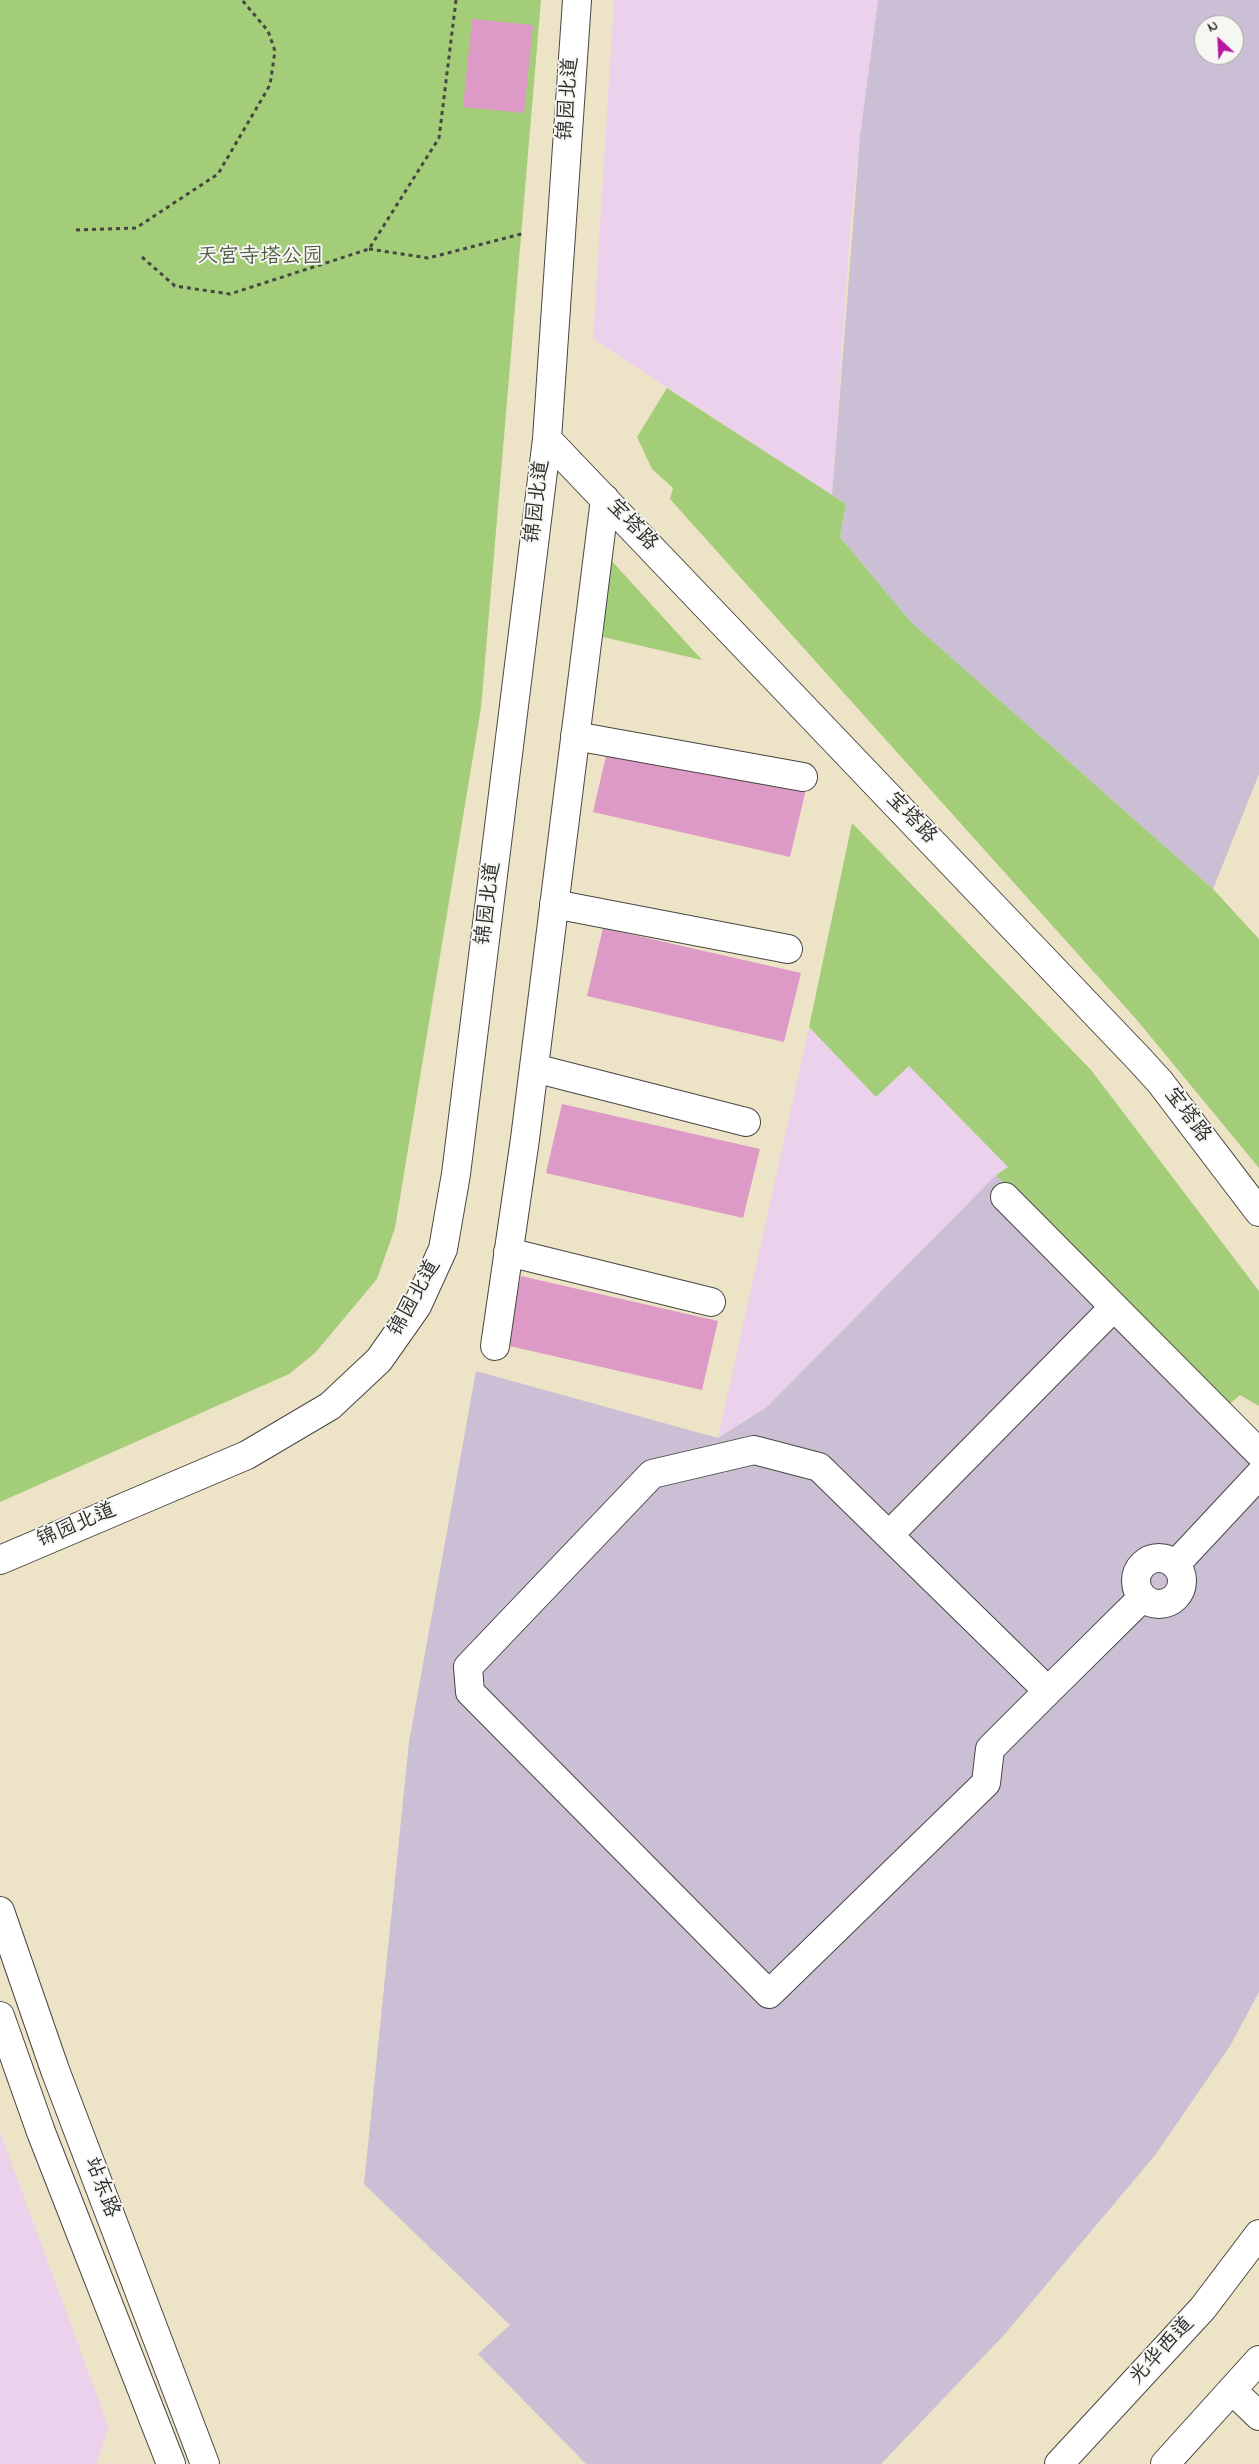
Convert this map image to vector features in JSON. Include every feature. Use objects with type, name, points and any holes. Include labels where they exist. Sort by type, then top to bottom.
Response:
[{"type":"street","name":"锦园北道","points":[[0,1560],[247,1455],[330,1406],[380,1360],[417,1306],[443,1250],[456,1174],[547,439],[577,0]]},
{"type":"street","name":"宝塔路","points":[[547,439],[1140,1060],[1160,1082],[1259,1212]]},
{"type":"street","points":[[495,1346],[534,1068],[605,499]]},
{"type":"street","points":[[575,736],[803,777]]},
{"type":"street","points":[[554,904],[788,949]]},
{"type":"street","points":[[534,1068],[746,1122]]},
{"type":"street","points":[[1005,1197],[1259,1453]]},
{"type":"street","points":[[508,1252],[710,1302]]},
{"type":"street","points":[[889,1535],[1114,1307]]},
{"type":"street","points":[[1048,1691],[819,1467],[754,1450],[652,1474],[468,1667],[470,1692],[769,1994],[986,1783],[990,1749],[1142,1598],[1135,1582],[1140,1568],[1153,1558],[1161,1558],[1175,1564],[1259,1475]]},
{"type":"street","name":"站东路","points":[[0,1911],[55,2070],[206,2464]]},
{"type":"street","name":"站东路","points":[[0,2016],[41,2132],[171,2464]]},
{"type":"street","name":"光华西道","points":[[1059,2464],[1203,2308],[1259,2234]]},
{"type":"street","points":[[1165,2464],[1233,2392],[1259,2360]]},
{"type":"street","points":[[1233,2392],[1259,2416]]},
{"type":"path","points":[[76,230],[136,228],[218,174],[270,85],[275,51],[268,32],[242,0]]},
{"type":"path","points":[[369,249],[439,138],[456,0]]},
{"type":"path","points":[[142,257],[175,286],[230,294],[369,249],[428,258],[562,225]]},
{"type":"shaded area","points":[[614,0],[878,0],[860,135],[850,231],[832,495],[593,339]]},
{"type":"shaded area","points":[[878,0],[1259,0],[1259,774],[1213,889],[911,622],[840,537],[846,504],[832,495],[860,136]]},
{"type":"shaded area","points":[[809,1027],[876,1097],[909,1066],[1008,1167],[996,1175],[767,1407],[718,1438]]},
{"type":"shaded area","points":[[996,1175],[1259,1443],[1259,1992],[1230,2046],[1156,2154],[1004,2335],[881,2464],[586,2464],[478,2354],[510,2325],[364,2184],[409,1742],[476,1371],[718,1438],[767,1407]]},
{"type":"shaded area","points":[[0,2132],[109,2428],[96,2464],[0,2464]]},
{"type":"green space","name":"天宫寺塔公园","points":[[0,0],[541,0],[481,708],[395,1228],[377,1279],[315,1353],[289,1374],[0,1502]]},
{"type":"green space","points":[[667,388],[846,504],[840,537],[911,622],[1213,889],[1259,939],[1259,1168],[1136,1019],[670,499],[673,488],[652,469],[637,437]]},
{"type":"green space","points":[[610,559],[702,660],[603,637]]},
{"type":"green space","points":[[852,823],[1091,1070],[1259,1291],[1259,1406],[1240,1395],[1225,1408],[996,1175],[1008,1167],[909,1066],[876,1097],[809,1027]]},
{"type":"building","points":[[472,19],[533,25],[524,113],[463,107]]},
{"type":"building","points":[[609,743],[806,789],[790,857],[593,812]]},
{"type":"building","points":[[603,928],[801,973],[784,1042],[587,996]]},
{"type":"building","points":[[562,1104],[760,1149],[743,1218],[546,1173]]},
{"type":"building","points":[[521,1276],[718,1321],[702,1390],[505,1345]]}]
